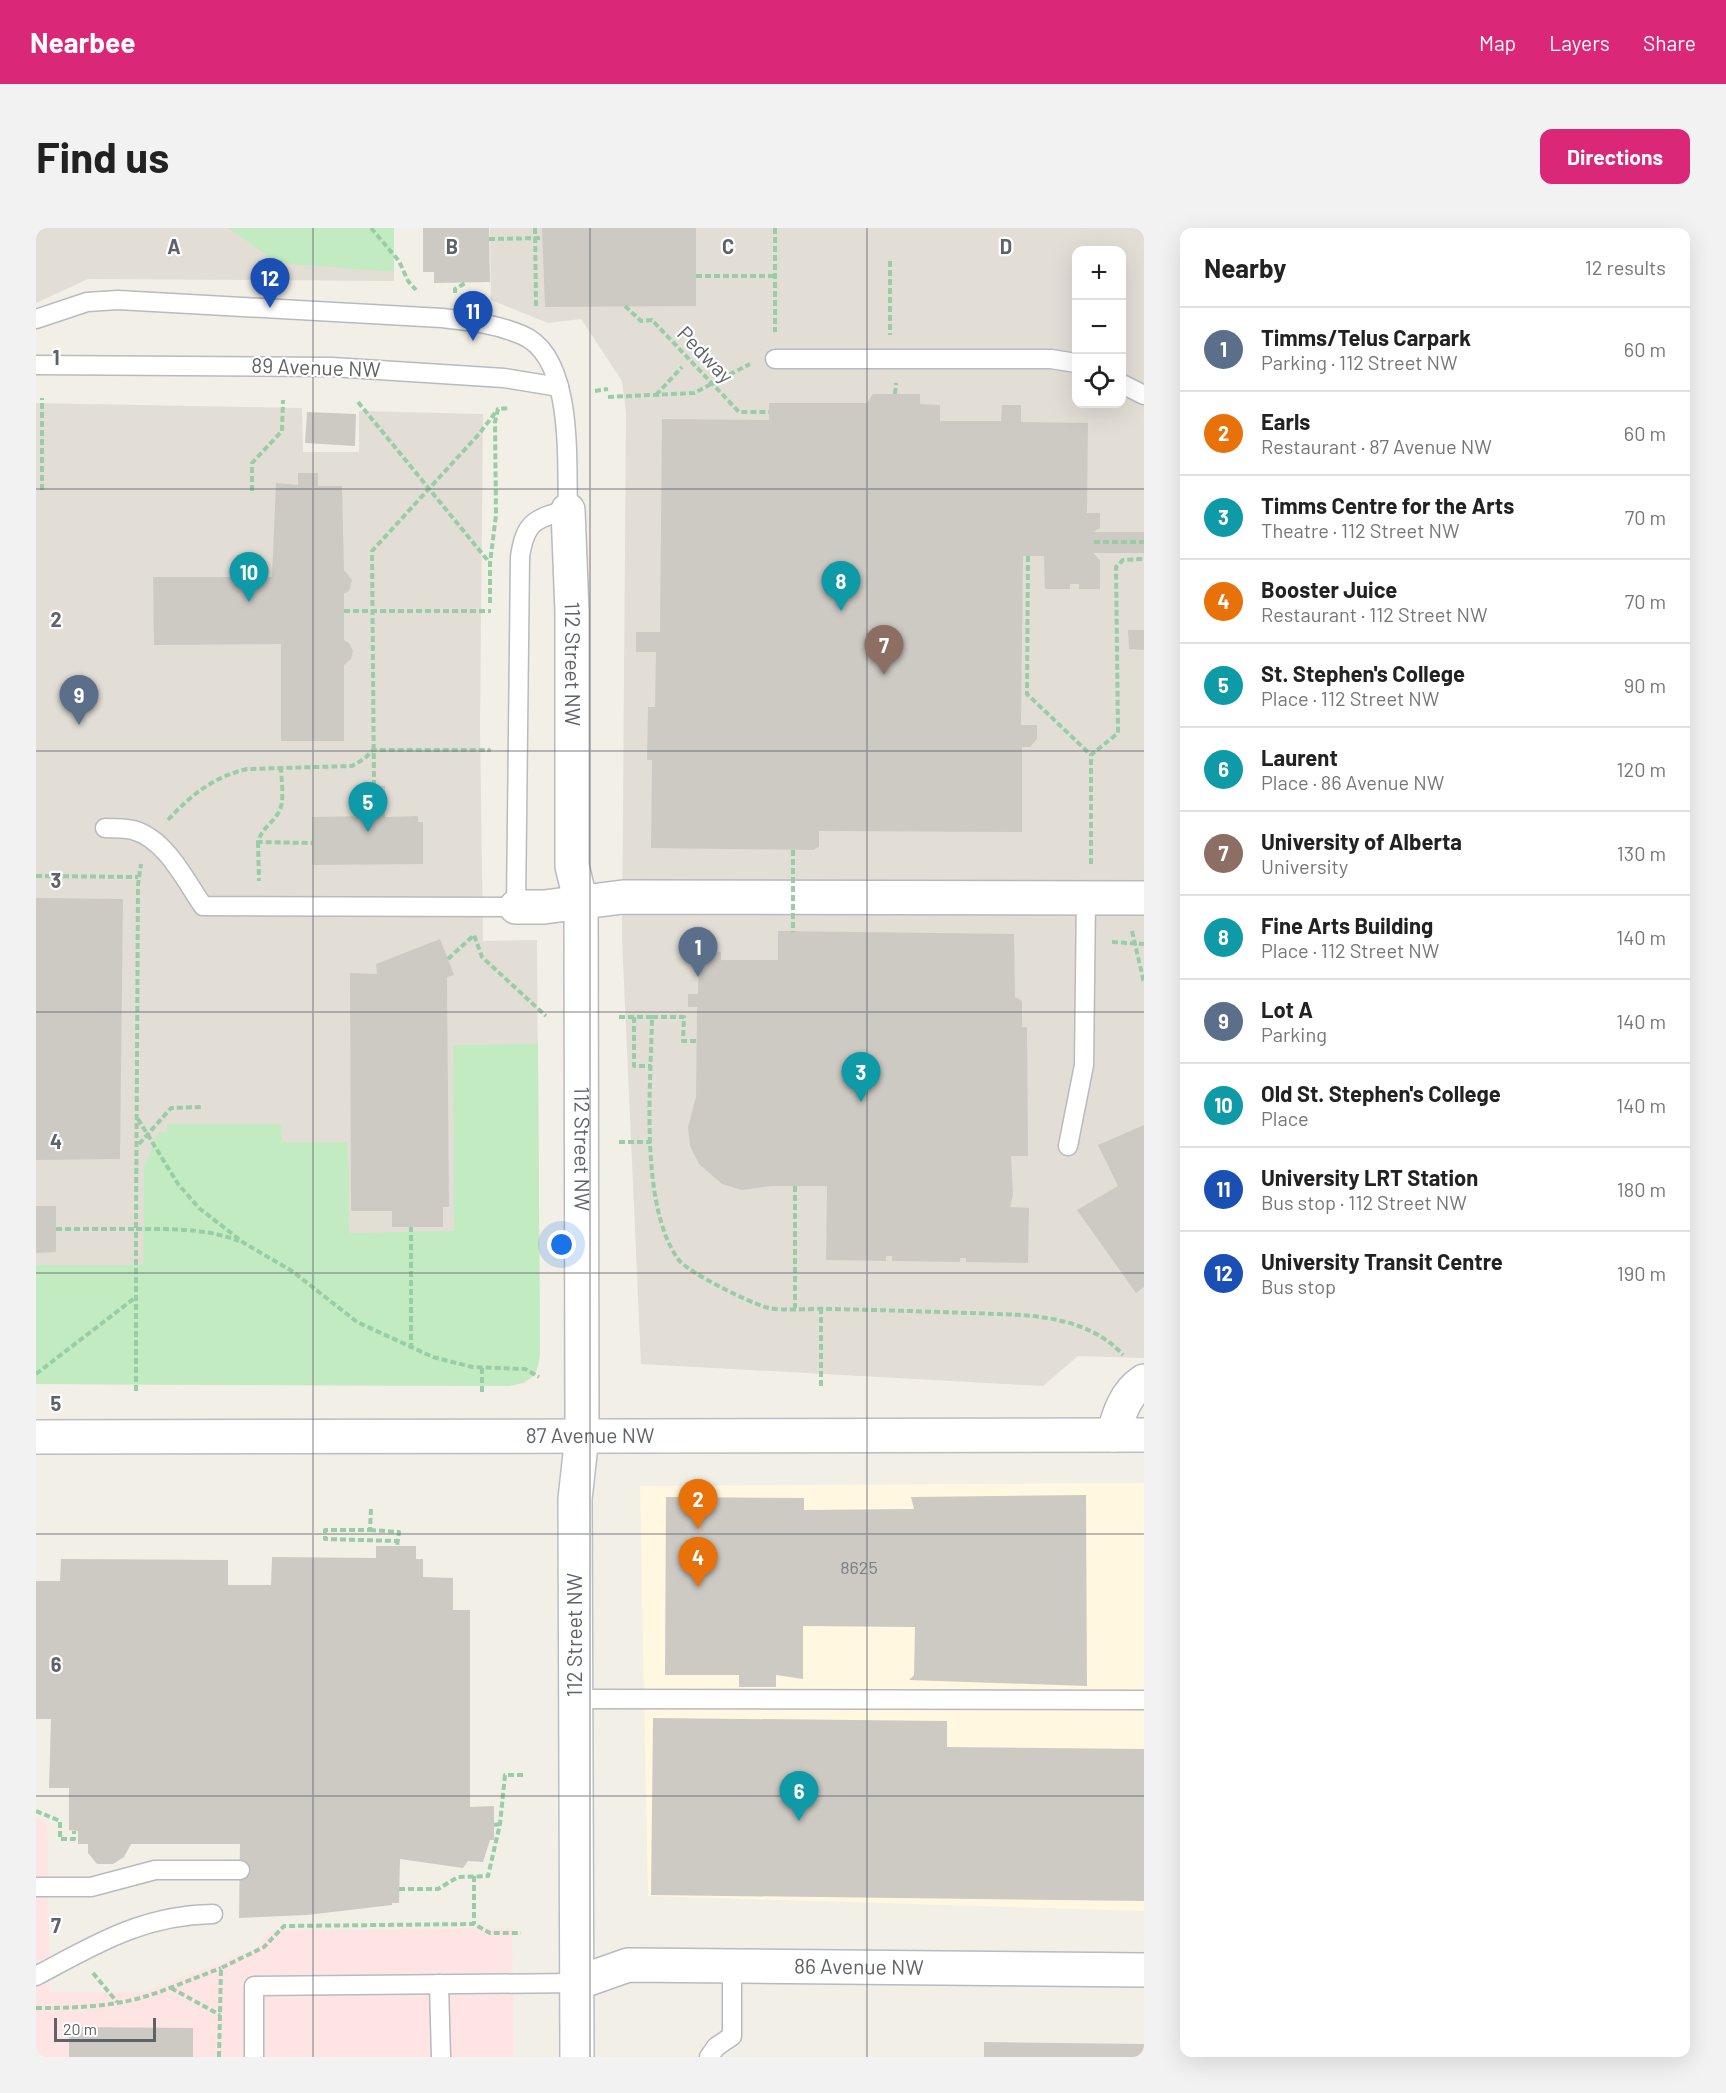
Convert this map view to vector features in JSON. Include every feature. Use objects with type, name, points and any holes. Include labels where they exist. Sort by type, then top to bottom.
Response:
[{"type":"street","name":"112 Street NW","points":[[568,510],[572,624],[572,866],[581,903],[582,1436],[575,1498],[577,2057]]},
{"type":"street","points":[[516,907],[581,903],[623,897],[1144,898]]},
{"type":"street","points":[[1129,1435],[1119,1413],[1129,1395],[1135,1370]]},
{"type":"street","name":"87 Avenue NW","points":[[36,1437],[1129,1435]]},
{"type":"street","name":"86 Avenue NW","points":[[577,1983],[628,1965],[1144,1970]]},
{"type":"lane","points":[[36,319],[87,302],[118,300],[442,318],[487,323],[524,336],[549,362],[560,387]]},
{"type":"lane","points":[[775,359],[1051,359],[1072,362]]},
{"type":"lane","name":"89 Avenue NW","points":[[36,365],[333,367],[504,378],[560,387]]},
{"type":"lane","points":[[1126,386],[1144,395]]},
{"type":"lane","name":"112 Street NW","points":[[560,387],[568,510]]},
{"type":"lane","points":[[105,828],[135,830],[153,841],[165,852],[203,906],[516,907],[520,557],[526,530],[532,524],[539,518],[568,510]]},
{"type":"lane","points":[[1068,1146],[1084,1065],[1086,898]]},
{"type":"lane","points":[[575,1699],[1144,1700]]},
{"type":"lane","points":[[36,1887],[91,1887],[155,1870],[240,1870]]},
{"type":"lane","points":[[36,1976],[121,1932],[151,1921],[184,1914],[213,1914]]},
{"type":"lane","points":[[709,2057],[717,2047],[732,2036],[732,1965]]},
{"type":"lane","points":[[254,2057],[254,1986],[577,1983]]},
{"type":"lane","points":[[439,1984],[441,2057]]},
{"type":"path","points":[[371,228],[399,261],[408,281],[442,318]]},
{"type":"path","points":[[535,228],[536,306]]},
{"type":"path","points":[[608,396],[694,393],[756,362],[775,359],[775,228]]},
{"type":"path","points":[[489,239],[542,238]]},
{"type":"path","points":[[890,261],[890,345]]},
{"type":"path","points":[[696,276],[776,276]]},
{"type":"path","name":"Pedway","points":[[625,306],[641,321],[652,320],[739,412],[769,412]]},
{"type":"path","points":[[655,395],[682,367]]},
{"type":"path","points":[[595,391],[608,389]]},
{"type":"path","points":[[42,398],[42,490]]},
{"type":"path","points":[[252,491],[252,463],[282,432],[283,400]]},
{"type":"path","points":[[358,402],[489,563]]},
{"type":"path","points":[[374,786],[372,550],[479,434],[498,409]]},
{"type":"path","points":[[1094,542],[1144,542]]},
{"type":"path","points":[[1028,556],[1027,694],[1091,755],[1091,866]]},
{"type":"path","points":[[1091,755],[1118,733],[1116,567],[1123,560],[1144,559]]},
{"type":"path","points":[[344,611],[490,612]]},
{"type":"path","points":[[165,823],[193,794],[216,780],[247,769],[352,766],[373,750],[489,750],[489,762]]},
{"type":"path","points":[[270,907],[257,876],[258,842],[260,835],[277,815],[281,805],[281,767]]},
{"type":"path","points":[[258,842],[312,843]]},
{"type":"path","points":[[793,850],[793,932]]},
{"type":"path","points":[[136,1391],[138,877],[144,858]]},
{"type":"path","points":[[36,876],[138,877]]},
{"type":"path","points":[[448,959],[474,935],[482,957],[547,1016]]},
{"type":"path","points":[[1086,942],[1144,944]]},
{"type":"path","points":[[1133,943],[1144,983]]},
{"type":"path","points":[[619,1017],[684,1017],[683,1041],[697,1041]]},
{"type":"path","points":[[634,1017],[634,1066],[651,1066]]},
{"type":"path","points":[[652,1017],[651,1163],[659,1212],[678,1260],[700,1276],[766,1307],[1007,1314],[1068,1322],[1109,1342],[1135,1370]]},
{"type":"path","points":[[138,1144],[171,1108],[203,1107]]},
{"type":"path","points":[[138,1119],[188,1196],[244,1243]]},
{"type":"path","points":[[619,1142],[651,1142]]},
{"type":"path","points":[[795,1186],[795,1308]]},
{"type":"path","points":[[411,1227],[411,1349]]},
{"type":"path","points":[[56,1229],[206,1230],[244,1243],[292,1270],[357,1322],[411,1349],[456,1364],[482,1368],[525,1369],[539,1377]]},
{"type":"path","points":[[36,1374],[136,1296]]},
{"type":"path","points":[[821,1308],[821,1388]]},
{"type":"path","points":[[482,1368],[482,1392]]},
{"type":"path","points":[[370,1530],[371,1509]]},
{"type":"path","points":[[325,1530],[370,1530],[399,1532],[398,1544],[325,1539],[325,1530]]},
{"type":"path","points":[[399,1889],[438,1889],[458,1876],[488,1876],[500,1824],[505,1775],[523,1775]]},
{"type":"path","points":[[36,1811],[60,1821],[60,1839],[74,1839],[74,1831]]},
{"type":"path","points":[[494,1825],[500,1824]]},
{"type":"path","points":[[474,1876],[474,1924]]},
{"type":"path","points":[[36,2008],[72,2008],[117,2002],[170,1987],[221,1968],[264,1947],[284,1926],[474,1924],[489,1933],[521,1933]]},
{"type":"path","points":[[78,1954],[117,2002]]},
{"type":"path","points":[[219,2057],[221,1968]]},
{"type":"path","points":[[170,1987],[220,2015]]},
{"type":"shaded area","points":[[36,228],[394,228],[394,281],[88,279],[36,303]]},
{"type":"shaded area","points":[[490,228],[1144,228],[1144,1358],[1078,1356],[1043,1386],[641,1364],[622,938],[626,413],[622,381],[581,319],[548,323],[491,300]]},
{"type":"shaded area","points":[[36,403],[302,408],[303,452],[359,452],[359,411],[483,414],[480,726],[483,941],[537,940],[540,1352],[536,1374],[524,1383],[508,1386],[36,1384]]},
{"type":"shaded area","points":[[1144,1483],[1144,1911],[648,1896],[640,1486]]},
{"type":"shaded area","points":[[36,1817],[47,1824],[50,1992],[146,1992],[256,1948],[271,1930],[512,1928],[514,2057],[36,2057]]},
{"type":"green space","points":[[228,228],[394,228],[394,272],[278,263]]},
{"type":"green space","points":[[538,1044],[540,1352],[538,1366],[528,1380],[508,1386],[36,1384],[36,1265],[143,1265],[144,1166],[159,1132],[167,1132],[167,1124],[281,1124],[282,1142],[348,1142],[349,1233],[454,1231],[453,1045]]},
{"type":"building","points":[[423,228],[489,228],[490,282],[434,283],[434,272],[423,272]]},
{"type":"building","points":[[542,228],[696,228],[696,306],[545,307]]},
{"type":"building","points":[[873,394],[920,394],[920,404],[940,405],[940,421],[1001,421],[1002,405],[1021,405],[1021,422],[1088,423],[1087,513],[1100,513],[1100,528],[1094,532],[1144,532],[1144,553],[1093,553],[1100,560],[1100,589],[1079,589],[1079,584],[1070,584],[1070,589],[1045,589],[1044,556],[1023,556],[1021,725],[1037,725],[1037,739],[1030,747],[1022,747],[1022,832],[819,831],[819,847],[813,850],[651,848],[652,760],[647,760],[648,707],[655,707],[656,652],[636,652],[636,632],[660,632],[662,419],[769,420],[769,403],[867,403]]},
{"type":"building","points":[[307,412],[356,414],[355,446],[305,443]]},
{"type":"building","points":[[298,473],[318,473],[318,486],[342,486],[344,570],[352,580],[349,591],[344,594],[344,640],[349,643],[353,651],[351,659],[344,665],[344,741],[281,741],[281,644],[154,645],[153,577],[272,577],[276,483],[298,485]]},
{"type":"building","points":[[1128,630],[1144,630],[1144,650],[1129,649]]},
{"type":"building","points":[[369,786],[385,786],[385,817],[418,816],[418,822],[423,822],[423,864],[312,865],[312,817],[366,816]]},
{"type":"building","points":[[36,898],[123,899],[120,1159],[36,1160]]},
{"type":"building","points":[[778,931],[1014,934],[1015,997],[1022,1001],[1022,1027],[1027,1027],[1028,1156],[1011,1156],[1013,1195],[1010,1207],[1029,1208],[1028,1263],[966,1262],[966,1258],[960,1258],[960,1262],[892,1261],[892,1256],[886,1256],[886,1261],[826,1260],[827,1186],[772,1186],[742,1190],[722,1184],[699,1164],[690,1146],[688,1127],[696,1097],[697,1007],[688,1007],[688,994],[698,994],[699,951],[721,952],[721,960],[778,960]]},
{"type":"building","points":[[440,939],[454,975],[447,977],[449,1207],[443,1207],[443,1227],[392,1227],[392,1211],[351,1211],[350,973],[377,974],[376,964]]},
{"type":"building","points":[[1144,1125],[1144,1287],[1136,1293],[1077,1210],[1118,1186],[1098,1145]]},
{"type":"building","points":[[36,1206],[56,1206],[56,1252],[36,1253]]},
{"type":"building","points":[[1086,1495],[1087,1686],[909,1680],[914,1675],[915,1627],[803,1626],[803,1679],[776,1675],[776,1687],[739,1687],[739,1675],[665,1675],[666,1497],[804,1498],[804,1510],[914,1509],[911,1497]]},
{"type":"building","points":[[376,1546],[416,1546],[416,1559],[423,1559],[423,1577],[453,1578],[453,1610],[470,1610],[470,1807],[494,1806],[494,1840],[490,1840],[483,1862],[468,1861],[463,1868],[400,1859],[399,1903],[392,1903],[392,1905],[307,1915],[239,1918],[240,1844],[131,1844],[124,1857],[113,1864],[97,1864],[88,1853],[88,1844],[78,1844],[78,1831],[69,1830],[69,1788],[49,1788],[51,1719],[36,1719],[36,1581],[60,1581],[61,1559],[228,1560],[228,1585],[271,1585],[272,1557],[376,1558]]},
{"type":"building","points":[[653,1718],[947,1721],[947,1747],[1144,1749],[1144,1901],[651,1895]]},
{"type":"building","points":[[69,2027],[193,2028],[193,2057],[69,2057]]},
{"type":"building","points":[[984,2042],[1144,2044],[1144,2057],[984,2057]]},
{"type":"place","name":"University Transit Centre","points":[[270,308]]},
{"type":"place","name":"University LRT Station","points":[[473,341]]},
{"type":"place","name":"Old St. Stephen's College","points":[[249,602]]},
{"type":"place","name":"Fine Arts Building","points":[[841,611]]},
{"type":"place","name":"University of Alberta","points":[[884,675]]},
{"type":"place","name":"Lot A","points":[[79,725]]},
{"type":"place","name":"St. Stephen's College","points":[[368,832]]},
{"type":"place","name":"Timms/Telus Carpark","points":[[698,977]]},
{"type":"place","name":"Timms Centre for the Arts","points":[[861,1102]]},
{"type":"place","name":"Earls","points":[[698,1529]]},
{"type":"place","name":"Booster Juice","points":[[698,1587]]},
{"type":"place","name":"Laurent","points":[[799,1821]]}]
